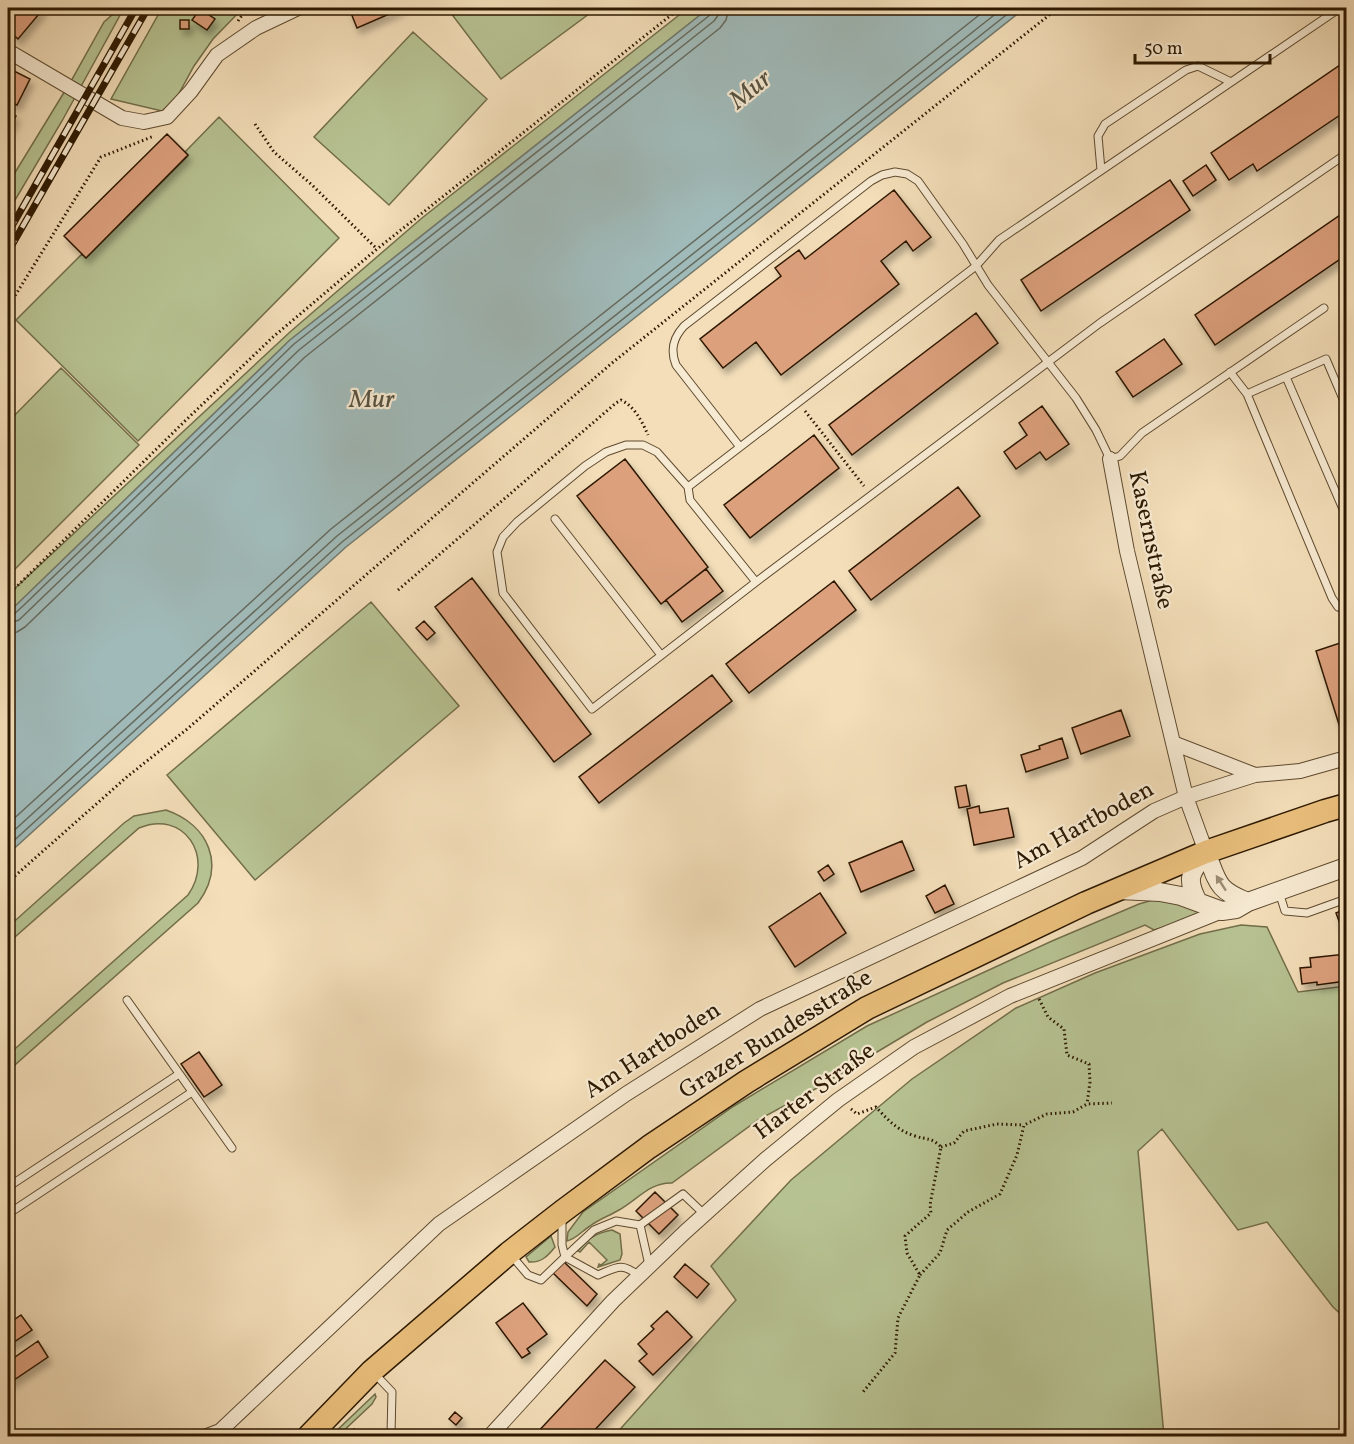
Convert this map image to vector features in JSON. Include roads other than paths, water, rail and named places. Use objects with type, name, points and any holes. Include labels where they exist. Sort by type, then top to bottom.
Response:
[{"type":"main road","name":"Grazer Bundesstraße","points":[[309,1437],[372,1371],[509,1253],[563,1211],[649,1147],[746,1082],[867,1008],[1086,903],[1206,852],[1347,805]]},
{"type":"street","points":[[8,51],[122,118],[144,122],[166,117],[191,91],[217,55],[256,28],[298,8]]},
{"type":"street","name":"Kasernstraße","points":[[1110,459],[1128,551],[1186,797],[1206,852]]},
{"type":"street","points":[[1173,743],[1255,775]]},
{"type":"street","points":[[1186,797],[1255,775],[1300,771],[1347,758]]},
{"type":"street","name":"Am Hartboden","points":[[207,1437],[220,1431],[439,1224],[626,1094],[760,1009],[1082,858],[1154,811],[1186,797]]},
{"type":"street","points":[[1206,852],[1219,885],[1230,896],[1248,902]]},
{"type":"street","points":[[1201,911],[1190,885],[1191,873],[1206,852]]},
{"type":"street","points":[[1118,890],[1160,892],[1201,911],[1222,911],[1236,909],[1248,902],[1347,867]]},
{"type":"street","name":"Harter Straße","points":[[490,1437],[597,1318],[649,1266],[766,1159],[838,1100],[914,1047],[1010,996],[1201,911]]},
{"type":"lane","points":[[688,487],[976,266],[999,240],[1340,8]]},
{"type":"lane","points":[[1101,170],[1098,136],[1105,124],[1186,69],[1198,66],[1231,82]]},
{"type":"lane","points":[[756,582],[690,500],[688,487],[657,452],[643,445],[626,445],[599,457],[517,522],[503,537],[497,552],[503,593],[592,710],[756,582],[1047,362],[1100,323],[1347,154]]},
{"type":"lane","name":"Kasernstraße","points":[[740,447],[676,365],[672,354],[675,336],[684,326],[861,188],[882,175],[895,172],[907,174],[918,181],[963,244],[988,285],[1076,398],[1096,430],[1110,459]]},
{"type":"lane","points":[[1110,459],[1120,456],[1142,433],[1324,308]]},
{"type":"lane","points":[[1247,394],[1326,359],[1347,406]]},
{"type":"lane","points":[[1230,372],[1247,394],[1332,598],[1338,607],[1347,603]]},
{"type":"lane","points":[[1286,377],[1347,516]]},
{"type":"lane","points":[[555,519],[662,655]]},
{"type":"lane","points":[[1279,892],[1284,911],[1307,913],[1347,898]]},
{"type":"lane","points":[[127,1000],[232,1148]]},
{"type":"lane","points":[[8,1187],[179,1074]]},
{"type":"lane","points":[[8,1214],[192,1092]]},
{"type":"lane","points":[[509,1253],[528,1275],[541,1280],[594,1230],[616,1221],[640,1225],[683,1194],[704,1214]]},
{"type":"lane","points":[[563,1211],[562,1245],[565,1257],[598,1275],[618,1266],[628,1268],[639,1276]]},
{"type":"lane","points":[[640,1225],[649,1266]]},
{"type":"lane","points":[[372,1371],[392,1392],[390,1435],[400,1437]]},
{"type":"water","name":"Mur","points":[[709,8],[1025,8],[346,547],[8,854],[8,613],[290,340]]},
{"type":"waterway","points":[[1341,8],[1346,16]]},
{"type":"railway","points":[[8,233],[136,8]]},
{"type":"railway","points":[[8,252],[148,8]]}]
